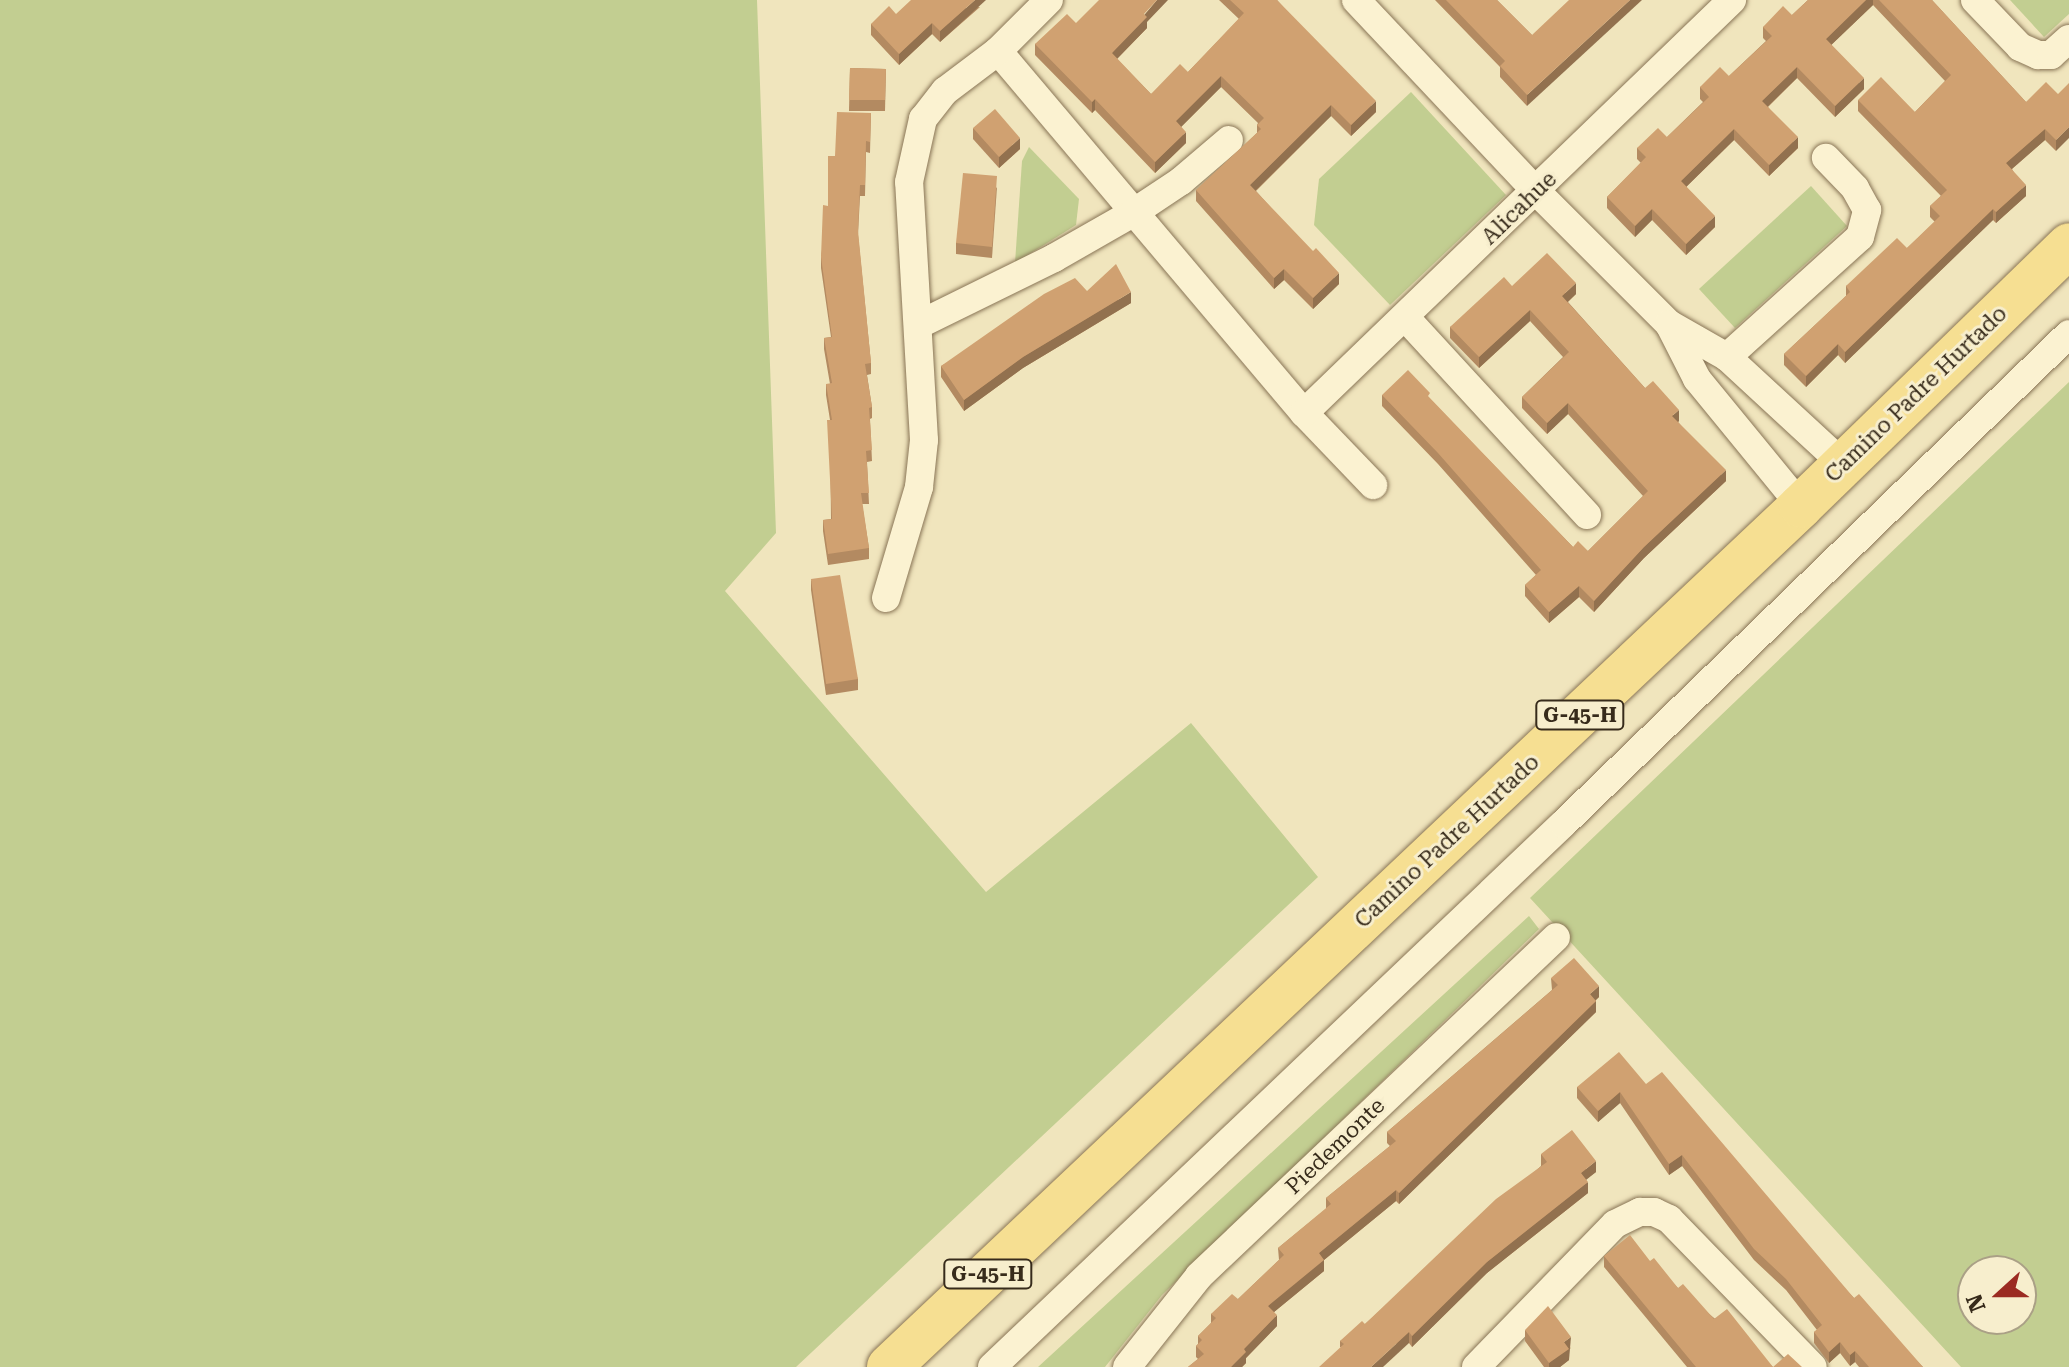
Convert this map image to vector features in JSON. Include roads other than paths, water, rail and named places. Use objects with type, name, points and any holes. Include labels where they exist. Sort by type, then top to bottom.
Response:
[{"type":"main road","name":"Camino Padre Hurtado","points":[[889,1367],[1801,506],[2069,245]]},
{"type":"street","points":[[886,598],[919,487],[924,440],[909,182],[923,119],[945,91],[998,51],[1049,0]]},
{"type":"street","points":[[1356,0],[1537,192],[1669,324],[1727,357],[1843,464]]},
{"type":"street","name":"Alicahue","points":[[1304,413],[1537,192],[1732,0]]},
{"type":"street","points":[[1975,0],[2020,47],[2038,55],[2051,55],[2069,39]]},
{"type":"street","points":[[998,51],[1304,413],[1373,485]]},
{"type":"street","points":[[918,325],[1042,264],[1133,213],[1181,181],[1229,140]]},
{"type":"street","points":[[1727,357],[1860,237],[1867,210],[1855,188],[1826,158]]},
{"type":"street","points":[[1405,317],[1587,515]]},
{"type":"street","points":[[1669,324],[1697,379],[1801,506]]},
{"type":"street","points":[[992,1367],[1574,813],[2069,334]]},
{"type":"street","name":"Piedemonte","points":[[1127,1367],[1199,1276],[1556,937]]},
{"type":"street","points":[[1476,1367],[1615,1224],[1640,1212],[1654,1212],[1669,1219],[1813,1367]]}]
